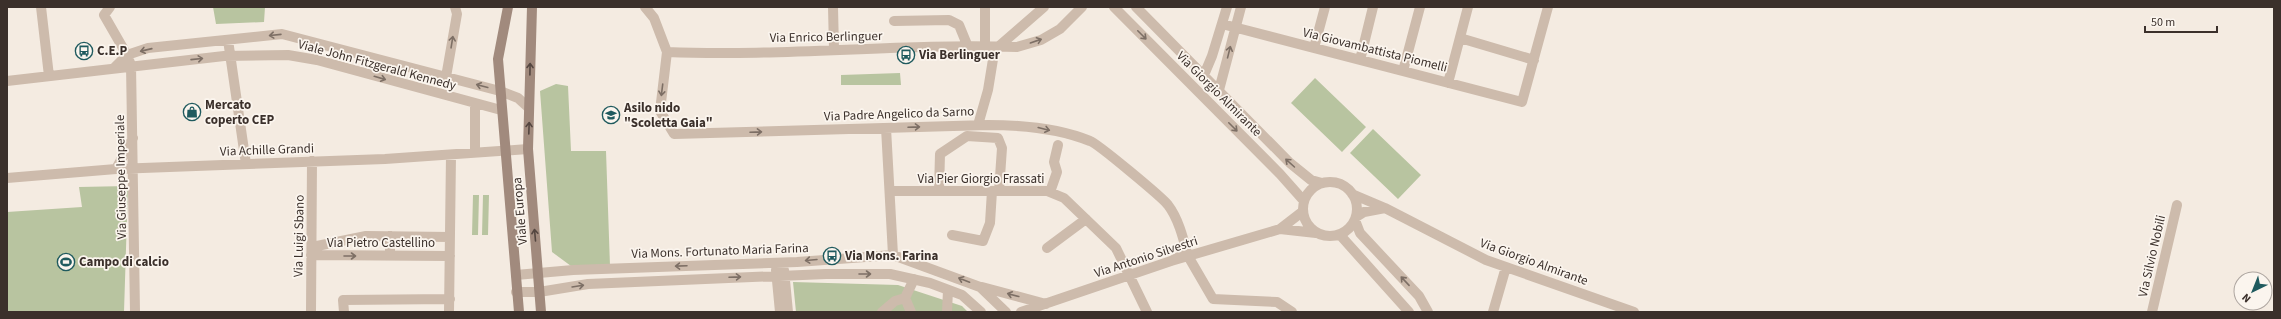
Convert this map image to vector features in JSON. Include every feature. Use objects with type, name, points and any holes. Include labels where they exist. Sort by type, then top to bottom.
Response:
[{"type":"street","points":[[41,7],[49,76]]},
{"type":"street","points":[[110,7],[104,14],[131,65]]},
{"type":"street","points":[[446,77],[456,14],[455,7]]},
{"type":"street","name":"Viale Europa","points":[[508,7],[498,59],[501,110],[516,275],[516,292],[519,312]]},
{"type":"street","name":"Viale Europa","points":[[532,7],[528,149],[541,312]]},
{"type":"street","name":"Via Padre Angelico da Sarno","points":[[645,7],[654,18],[667,52],[660,111],[674,134],[978,125],[1032,126],[1092,141],[1168,205],[1183,236],[1187,253],[1171,261]]},
{"type":"street","points":[[833,7],[834,49]]},
{"type":"street","points":[[978,125],[988,90],[993,47],[985,7]]},
{"type":"street","points":[[993,47],[1044,7]]},
{"type":"street","name":"Via Enrico Berlinguer","points":[[667,52],[706,53],[834,49],[1017,47],[1041,40],[1060,29],[1082,7]]},
{"type":"street","name":"Via Giorgio Almirante","points":[[1114,7],[1280,174],[1304,201]]},
{"type":"street","name":"Via Giorgio Almirante","points":[[1136,7],[1290,163],[1311,180],[1322,183]]},
{"type":"street","points":[[1204,75],[1227,7]]},
{"type":"street","points":[[1219,90],[1241,7]]},
{"type":"street","points":[[1314,48],[1325,7]]},
{"type":"street","points":[[1360,60],[1373,7]]},
{"type":"street","points":[[1404,71],[1420,7]]},
{"type":"street","points":[[1448,83],[1468,7]]},
{"type":"street","points":[[1460,38],[1534,60],[1548,7]]},
{"type":"street","points":[[894,21],[949,20],[959,25],[968,47]]},
{"type":"street","name":"Via Giovambattista Piomelli","points":[[1222,24],[1522,102],[1534,60]]},
{"type":"street","name":"Viale John Fitzgerald Kennedy","points":[[127,55],[148,48],[282,34],[500,91],[518,98],[529,108]]},
{"type":"street","points":[[228,40],[246,164]]},
{"type":"street","points":[[114,68],[127,55]]},
{"type":"street","name":"Viale John Fitzgerald Kennedy","points":[[7,81],[131,65],[231,56],[288,55],[317,60],[501,110]]},
{"type":"street","name":"Via Giuseppe Imperiale","points":[[131,65],[134,169],[135,312]]},
{"type":"street","points":[[475,104],[475,153]]},
{"type":"street","points":[[886,128],[893,255]]},
{"type":"street","points":[[939,191],[940,154],[967,136],[998,138],[1002,148],[990,223],[983,241],[952,235]]},
{"type":"street","points":[[116,169],[133,138]]},
{"type":"street","points":[[1050,192],[1057,172],[1054,162],[1058,145]]},
{"type":"street","name":"Via Achille Grandi","points":[[7,178],[116,169],[312,161],[528,149]]},
{"type":"street","name":"Via Pietro Castellino","points":[[449,312],[451,154]]},
{"type":"street","name":"Via Luigi Sbano","points":[[311,312],[312,161]]},
{"type":"street","points":[[1322,183],[1337,183],[1346,187],[1352,194],[1357,207],[1355,218],[1348,229],[1340,235],[1330,237],[1316,233],[1307,225],[1302,212],[1304,201],[1308,192],[1322,183]]},
{"type":"street","name":"Via Pier Giorgio Frassati","points":[[890,191],[1050,192],[1064,198],[1116,248],[1128,276],[1147,312]]},
{"type":"street","name":"Via Giorgio Almirante","points":[[1352,194],[1385,208],[1486,260],[1634,312]]},
{"type":"street","name":"Via Silvio Nobili","points":[[2152,312],[2177,205]]},
{"type":"street","points":[[1355,218],[1364,212],[1385,208]]},
{"type":"street","name":"Via Antonio Silvestri","points":[[1022,312],[1171,261],[1280,229],[1302,212]]},
{"type":"street","points":[[1355,218],[1360,233],[1419,296],[1428,312]]},
{"type":"street","points":[[1047,248],[1086,219]]},
{"type":"street","name":"Via Antonio Silvestri","points":[[1280,229],[1316,233]]},
{"type":"street","points":[[1340,235],[1409,312]]},
{"type":"street","name":"Via Pietro Castellino","points":[[312,251],[366,236],[450,237]]},
{"type":"street","points":[[390,236],[390,256]]},
{"type":"street","name":"Via Pietro Castellino","points":[[312,251],[390,256],[450,256]]},
{"type":"street","name":"Via Mons. Fortunato Maria Farina","points":[[516,275],[573,270],[779,262],[893,255],[980,287],[1006,312]]},
{"type":"street","points":[[1188,256],[1213,299],[1277,302],[1292,312]]},
{"type":"street","points":[[779,262],[780,312]]},
{"type":"street","points":[[1493,312],[1506,267]]},
{"type":"street","name":"Via Mons. Fortunato Maria Farina","points":[[516,292],[539,292],[588,284],[780,276],[890,274],[914,279],[962,295],[980,312]]},
{"type":"street","points":[[780,276],[788,312]]},
{"type":"street","points":[[882,312],[895,301],[905,298],[914,279]]},
{"type":"street","points":[[980,287],[1046,304]]},
{"type":"street","points":[[947,312],[948,290]]},
{"type":"street","points":[[905,298],[911,312]]},
{"type":"street","points":[[344,312],[343,300],[450,299]]},
{"type":"green space","points":[[213,7],[265,7],[264,22],[216,24]]},
{"type":"green space","points":[[900,73],[901,85],[841,85],[841,75]]},
{"type":"green space","points":[[1315,78],[1366,127],[1342,152],[1291,103]]},
{"type":"green space","points":[[556,84],[568,86],[571,151],[606,151],[610,266],[571,266],[552,252],[540,91]]},
{"type":"green space","points":[[1373,129],[1421,175],[1398,199],[1350,153]]},
{"type":"green space","name":"Campo di calcio","points":[[128,186],[124,312],[7,312],[7,212],[82,207],[79,187]]},
{"type":"green space","points":[[473,195],[479,195],[478,235],[472,235]]},
{"type":"green space","points":[[483,195],[489,195],[488,235],[482,235]]},
{"type":"green space","points":[[793,282],[898,285],[962,306],[968,312],[796,312]]},
{"type":"place","name":"C.E.P","points":[[84,51]]},
{"type":"place","name":"Via Berlinguer","points":[[906,55]]},
{"type":"place","name":"Mercato coperto CEP","points":[[192,112]]},
{"type":"place","name":"Asilo nido \"Scoletta Gaia\"","points":[[611,115]]},
{"type":"place","name":"Via Mons. Farina","points":[[832,256]]},
{"type":"place","name":"Campo di calcio","points":[[66,262]]}]
